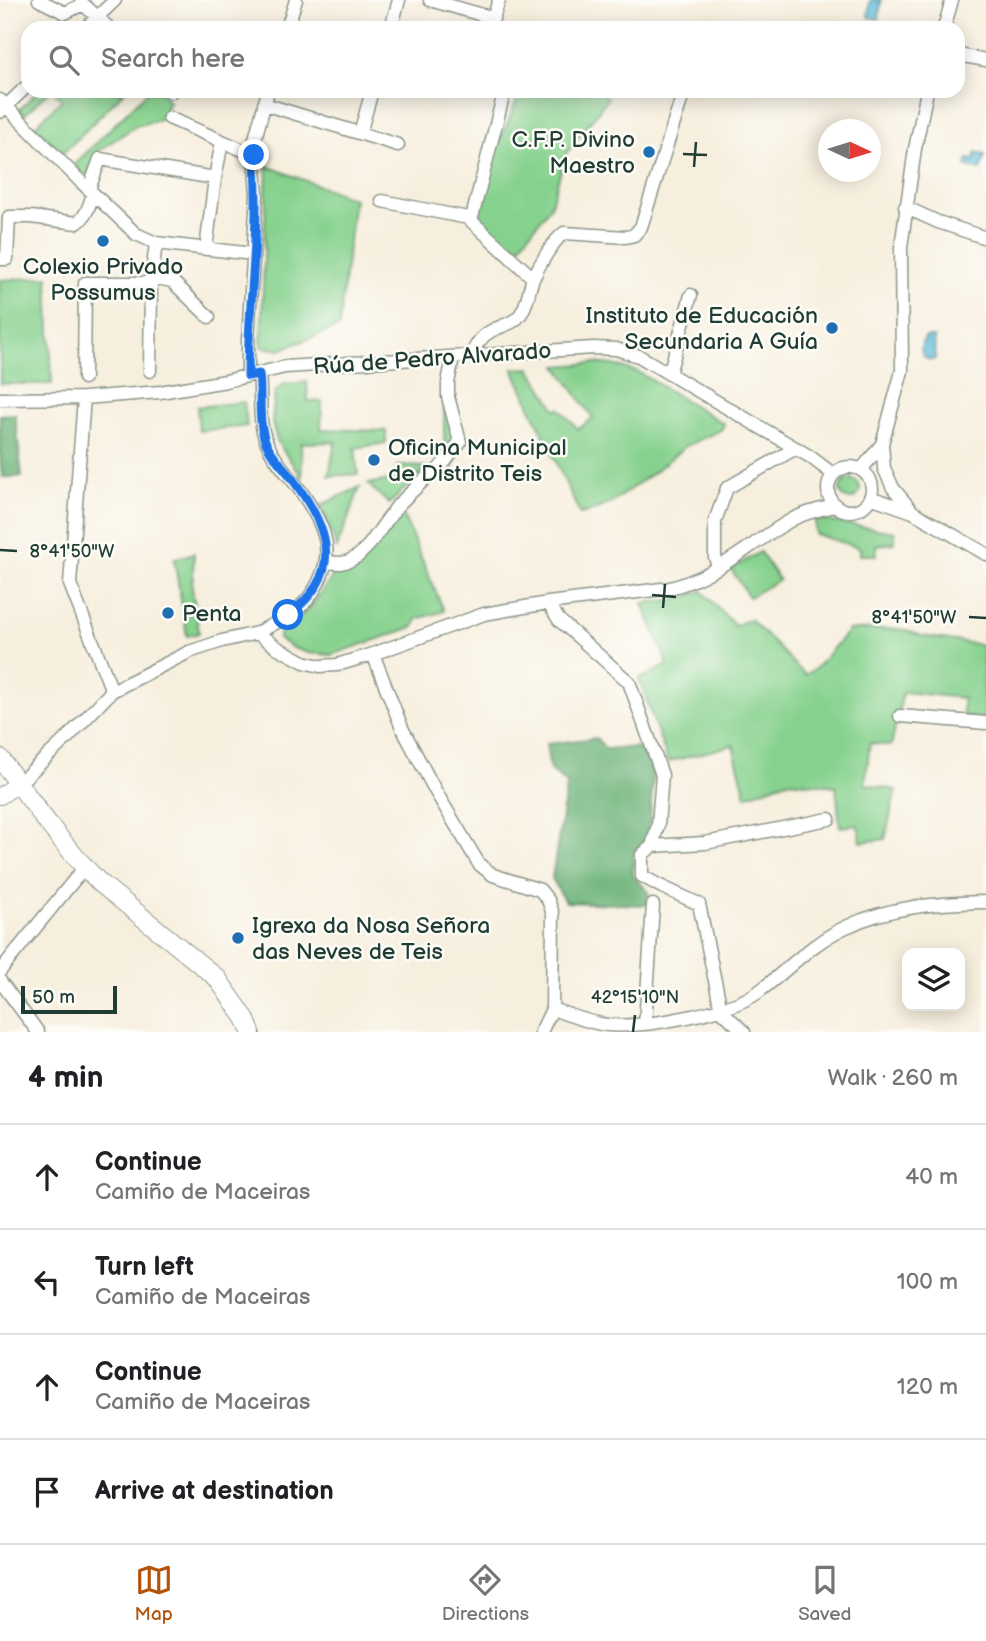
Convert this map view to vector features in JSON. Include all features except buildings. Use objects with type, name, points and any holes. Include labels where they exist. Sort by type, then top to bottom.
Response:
[{"type":"main road","points":[[0,758],[84,868],[217,978],[251,1029]]},
{"type":"street","points":[[39,0],[65,13],[85,2],[102,21]]},
{"type":"street","points":[[94,21],[116,0]]},
{"type":"street","points":[[289,21],[296,0]]},
{"type":"street","points":[[393,21],[399,0]]},
{"type":"street","points":[[429,0],[486,21]]},
{"type":"street","points":[[492,21],[499,0]]},
{"type":"street","points":[[946,21],[952,0]]},
{"type":"street","points":[[965,56],[986,60]]},
{"type":"street","points":[[21,91],[2,106],[136,234],[156,243],[253,254]]},
{"type":"street","points":[[0,796],[18,784],[66,739],[112,691],[189,652],[257,633],[300,607],[319,580],[326,562],[327,548],[320,523],[305,496],[270,451],[265,439],[248,340],[257,194],[255,139],[266,98]]},
{"type":"street","points":[[360,133],[370,98]]},
{"type":"street","points":[[471,221],[500,98]]},
{"type":"street","points":[[471,356],[483,336],[514,322],[521,315],[533,278],[557,238],[564,233],[626,237],[634,235],[641,227],[682,98]]},
{"type":"street","points":[[913,512],[893,488],[884,468],[882,444],[902,371],[901,247],[905,207],[926,98]]},
{"type":"street","points":[[264,104],[398,145]]},
{"type":"street","points":[[169,118],[254,155]]},
{"type":"street","points":[[206,249],[222,142]]},
{"type":"street","points":[[0,259],[7,259],[9,217],[76,223],[82,220],[87,212],[100,159],[215,178]]},
{"type":"street","points":[[382,201],[468,218],[533,278]]},
{"type":"street","points":[[905,207],[986,238]]},
{"type":"street","points":[[150,371],[151,280],[156,243]]},
{"type":"street","points":[[84,378],[85,283],[172,281],[209,317]]},
{"type":"street","points":[[669,374],[691,295]]},
{"type":"street","name":"Rúa de Pedro Alvarado","points":[[0,400],[84,398],[160,392],[285,367],[594,348],[616,349],[639,356],[796,448],[833,474]]},
{"type":"street","points":[[326,562],[341,563],[358,556],[398,505],[439,469],[460,442],[448,397],[453,357]]},
{"type":"street","points":[[84,398],[69,584],[112,691]]},
{"type":"street","points":[[861,470],[882,444]]},
{"type":"street","points":[[718,567],[715,557],[715,521],[727,488],[796,448]]},
{"type":"street","points":[[846,467],[861,470],[872,485],[870,497],[863,507],[845,511],[834,506],[827,490],[833,474],[846,467]]},
{"type":"street","points":[[870,497],[913,512],[986,554]]},
{"type":"street","points":[[257,633],[304,662],[320,666],[337,665],[473,617],[548,603],[684,585],[718,567],[794,518],[834,506]]},
{"type":"street","points":[[548,603],[559,620],[629,682],[662,775],[658,825],[652,845],[642,855],[642,876],[699,904],[721,1010],[744,1032]]},
{"type":"street","points":[[373,654],[402,728],[479,864],[493,875],[540,890],[548,900],[554,914],[552,1009],[541,1032]]},
{"type":"street","points":[[900,716],[986,723]]},
{"type":"street","points":[[652,845],[705,843],[829,819]]},
{"type":"street","points":[[0,971],[84,868]]},
{"type":"street","points":[[552,1009],[606,1025],[645,1024],[721,1010],[754,995],[811,947],[847,926],[886,913],[939,903],[986,902]]},
{"type":"street","points":[[645,1024],[653,905]]},
{"type":"street","points":[[0,981],[38,1032]]},
{"type":"green space","points":[[31,98],[42,98],[24,115],[19,110]]},
{"type":"green space","points":[[60,98],[118,98],[63,153],[35,126],[62,100]]},
{"type":"green space","points":[[141,98],[166,98],[169,101],[162,119],[136,126],[98,152],[86,177],[74,165]]},
{"type":"green space","points":[[518,98],[608,98],[566,154],[550,207],[514,254],[469,213]]},
{"type":"green space","points":[[267,166],[354,199],[339,327],[280,350],[261,347]]},
{"type":"green space","points":[[48,277],[52,384],[0,384],[0,280]]},
{"type":"green space","points":[[595,363],[638,372],[724,424],[721,430],[686,446],[611,503],[580,514],[513,369],[530,368],[556,410],[559,408],[578,429],[593,418],[557,366]]},
{"type":"green space","points":[[307,382],[308,401],[322,402],[321,429],[386,431],[386,443],[355,448],[358,474],[329,476],[335,442],[301,443],[302,477],[278,443],[272,423],[275,392],[284,384]]},
{"type":"green space","points":[[444,396],[456,441],[444,458]]},
{"type":"green space","points":[[244,402],[247,426],[199,431],[197,407]]},
{"type":"green space","points":[[15,414],[22,477],[2,477],[0,415]]},
{"type":"green space","points":[[397,466],[427,467],[389,504],[368,484],[396,479]]},
{"type":"green space","points":[[850,479],[857,482],[860,489],[857,496],[850,499],[843,496],[840,489],[843,482]]},
{"type":"green space","points":[[360,487],[337,548],[321,505]]},
{"type":"green space","points":[[400,508],[444,611],[417,619],[414,627],[331,655],[308,653],[279,639],[279,634],[310,608],[335,573],[352,566]]},
{"type":"green space","points":[[815,519],[895,532],[895,543],[876,545],[877,555],[860,555],[860,548],[815,534]]},
{"type":"green space","points":[[760,552],[779,580],[749,597],[731,569]]},
{"type":"green space","points":[[194,553],[192,588],[199,633],[187,636],[174,559]]},
{"type":"green space","points":[[702,591],[735,626],[750,619],[805,675],[816,668],[849,630],[901,629],[922,636],[983,645],[984,718],[963,716],[963,698],[903,692],[891,746],[870,743],[865,784],[896,790],[885,839],[861,842],[858,825],[840,827],[836,786],[787,781],[746,796],[733,745],[668,762],[639,679],[668,665],[643,603],[679,599]]},
{"type":"green space","points":[[596,738],[606,749],[642,747],[653,776],[650,821],[643,843],[634,851],[633,876],[649,892],[648,905],[565,902],[552,878],[567,784],[550,770],[546,744]]},
{"type":"water","points":[[870,0],[881,0],[879,19],[868,17]]},
{"type":"water","points":[[976,152],[985,155],[981,170],[966,166],[968,159],[974,160]]},
{"type":"water","points":[[926,337],[934,337],[935,359],[930,360],[922,353],[921,347]]},
{"type":"place","name":"C.F.P. Divino Maestro","points":[[649,152]]},
{"type":"place","name":"Colexio Privado Possumus","points":[[103,241]]},
{"type":"place","name":"Instituto de Educación Secundaria A Guía","points":[[832,328]]},
{"type":"place","name":"Oficina Municipal de Distrito Teis","points":[[374,460]]},
{"type":"place","name":"Penta","points":[[168,613]]},
{"type":"place","name":"Igrexa da Nosa Señora das Neves de Teis","points":[[238,938]]},
{"type":"route","points":[[254,155],[257,194],[248,376],[259,374],[262,425],[270,451],[305,496],[320,523],[327,548],[326,562],[319,580],[300,607],[288,615]]}]
